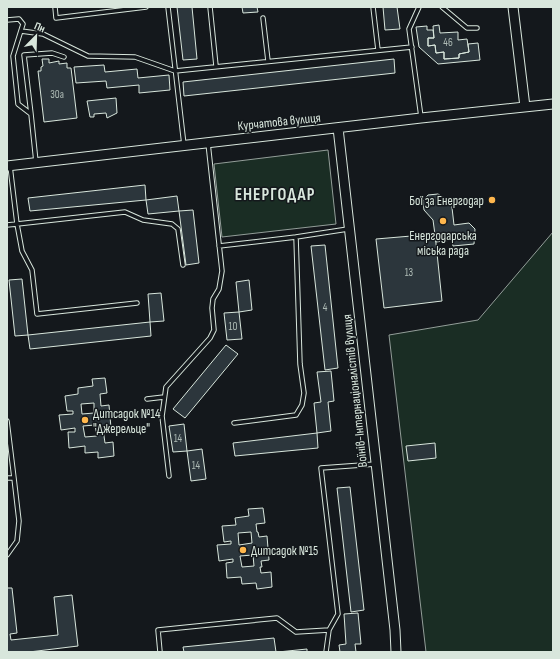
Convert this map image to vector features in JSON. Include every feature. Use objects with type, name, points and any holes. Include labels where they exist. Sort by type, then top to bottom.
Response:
[{"type":"street","points":[[513,7],[525,107]]},
{"type":"street","name":"Курчатова вулиця","points":[[8,166],[208,142],[553,104]]},
{"type":"street","name":"Воїнів-Інтернаціоналістів вулиця","points":[[338,128],[339,149],[350,229],[396,652]]},
{"type":"lane","points":[[55,7],[56,18],[146,7]]},
{"type":"lane","points":[[168,7],[184,145]]},
{"type":"lane","points":[[210,7],[216,66]]},
{"type":"lane","points":[[374,7],[378,50]]},
{"type":"lane","points":[[419,7],[409,29],[421,118]]},
{"type":"lane","points":[[442,7],[467,28],[477,28]]},
{"type":"lane","points":[[263,18],[268,61]]},
{"type":"lane","points":[[7,20],[19,19],[23,24],[13,56],[18,104],[31,114]]},
{"type":"lane","points":[[20,31],[43,34],[88,56],[135,56],[175,71],[412,47]]},
{"type":"lane","points":[[36,163],[24,55],[52,53],[64,57]]},
{"type":"lane","points":[[170,476],[162,416],[166,387],[210,338],[214,330],[213,299],[219,289],[222,270],[208,142]]},
{"type":"lane","points":[[8,166],[22,251],[32,270],[37,314],[138,303]]},
{"type":"lane","points":[[7,225],[125,212],[143,220],[172,224],[178,229],[183,265]]},
{"type":"lane","points":[[219,246],[350,229]]},
{"type":"lane","points":[[234,423],[296,415],[302,405],[304,393],[300,364],[296,237]]},
{"type":"lane","points":[[147,399],[164,397]]},
{"type":"lane","points":[[7,421],[19,521],[17,540],[7,555]]},
{"type":"lane","points":[[326,652],[329,630],[338,614],[321,468],[376,464]]},
{"type":"lane","points":[[7,478],[14,478]]},
{"type":"lane","points":[[160,652],[158,630],[277,618],[296,632],[329,630]]},
{"type":"green space","points":[[328,150],[336,224],[222,237],[214,164]]},
{"type":"green space","points":[[553,232],[553,652],[426,652],[389,335],[478,320]]},
{"type":"building","points":[[177,7],[192,7],[197,59],[183,60]]},
{"type":"building","points":[[242,7],[257,7],[258,12],[243,13]]},
{"type":"building","points":[[383,7],[397,7],[400,29],[385,30]]},
{"type":"building","points":[[439,25],[440,33],[458,32],[458,40],[467,39],[469,52],[459,54],[459,58],[444,59],[444,52],[436,53],[435,45],[428,46],[428,38],[434,38],[433,26]]},
{"type":"building","points":[[427,26],[427,30],[433,30],[434,38],[428,38],[428,46],[435,45],[436,53],[444,52],[444,59],[459,58],[459,54],[469,52],[468,44],[478,43],[480,60],[438,64],[419,47],[416,27]]},
{"type":"building","points":[[42,59],[49,59],[49,63],[59,61],[59,64],[67,63],[67,68],[71,68],[77,118],[44,122],[38,71],[41,71],[41,67],[43,66]]},
{"type":"building","points":[[394,59],[395,73],[184,96],[183,82]]},
{"type":"building","points":[[104,65],[105,72],[137,69],[138,78],[169,75],[170,90],[139,93],[139,85],[107,88],[106,81],[76,83],[74,67]]},
{"type":"building","points":[[116,98],[117,113],[107,118],[106,113],[94,114],[94,117],[90,117],[87,101]]},
{"type":"building","points":[[145,185],[146,200],[30,211],[28,198]]},
{"type":"building","name":"Енергодарська міська рада","points":[[438,194],[446,199],[451,199],[454,225],[469,223],[475,229],[474,244],[453,246],[452,240],[436,242],[433,220],[424,210],[423,201],[428,195]]},
{"type":"building","points":[[177,196],[179,211],[148,214],[146,200]]},
{"type":"building","points":[[193,210],[199,263],[186,265],[179,211]]},
{"type":"building","points":[[435,234],[442,301],[384,308],[376,239]]},
{"type":"building","points":[[325,245],[338,368],[325,370],[311,246]]},
{"type":"building","points":[[22,279],[28,335],[15,336],[9,280]]},
{"type":"building","points":[[249,280],[252,310],[239,312],[236,282]]},
{"type":"building","points":[[161,293],[164,321],[150,322],[148,294]]},
{"type":"building","points":[[239,312],[242,339],[227,340],[224,313]]},
{"type":"building","points":[[150,322],[151,336],[30,349],[28,335]]},
{"type":"building","points":[[226,345],[238,354],[185,418],[173,409]]},
{"type":"building","points":[[331,371],[334,401],[328,402],[331,431],[317,433],[314,403],[321,402],[317,372]]},
{"type":"building","name":"Дитсадок №14 \"Джерельце\"","points":[[105,378],[107,393],[100,394],[101,406],[109,405],[111,428],[103,429],[105,443],[113,442],[114,456],[98,458],[98,452],[85,453],[85,446],[69,448],[68,432],[75,432],[75,428],[61,430],[59,415],[73,414],[73,411],[67,411],[65,396],[78,394],[78,388],[93,386],[92,379]],"holes":[[[94,403],[94,413],[82,414],[81,404]],[[95,425],[97,436],[85,437],[83,426]]]},
{"type":"building","points":[[184,424],[187,451],[173,452],[169,426]]},
{"type":"building","points":[[317,433],[318,448],[235,456],[233,443]]},
{"type":"building","points":[[435,443],[436,458],[408,461],[406,446]]},
{"type":"building","points":[[202,449],[206,479],[191,481],[187,451]]},
{"type":"building","points":[[350,487],[364,610],[351,612],[337,488]]},
{"type":"building","name":"Дитсадок №15","points":[[263,508],[265,523],[256,524],[259,537],[267,536],[269,560],[261,561],[262,567],[260,567],[261,573],[271,572],[272,587],[257,589],[256,583],[242,584],[241,577],[227,578],[226,563],[233,562],[233,559],[219,561],[217,545],[231,544],[231,541],[224,542],[222,526],[236,525],[235,518],[249,516],[248,509]],"holes":[[[251,532],[252,543],[239,545],[238,533]],[[253,555],[254,566],[242,567],[240,556]]]},
{"type":"building","points":[[7,588],[12,588],[17,633],[10,634],[11,640],[58,635],[54,597],[72,595],[78,646],[29,652],[7,652]]},
{"type":"building","points":[[358,613],[361,644],[355,644],[356,652],[340,652],[339,645],[346,644],[344,614]]},
{"type":"building","points":[[274,638],[276,652],[184,652],[183,647]]},
{"type":"building","points":[[307,649],[307,652],[278,652]]},
{"type":"place","name":"Бої за Енергодар","points":[[492,200]]},
{"type":"place","name":"Енергодарська міська рада","points":[[443,221]]},
{"type":"place","name":"Дитсадок №14 \"Джерельце\"","points":[[85,420]]},
{"type":"place","name":"Дитсадок №15","points":[[243,550]]},
{"type":"district","name":"ЕНЕРГОДАР","points":[[275,194]]}]
